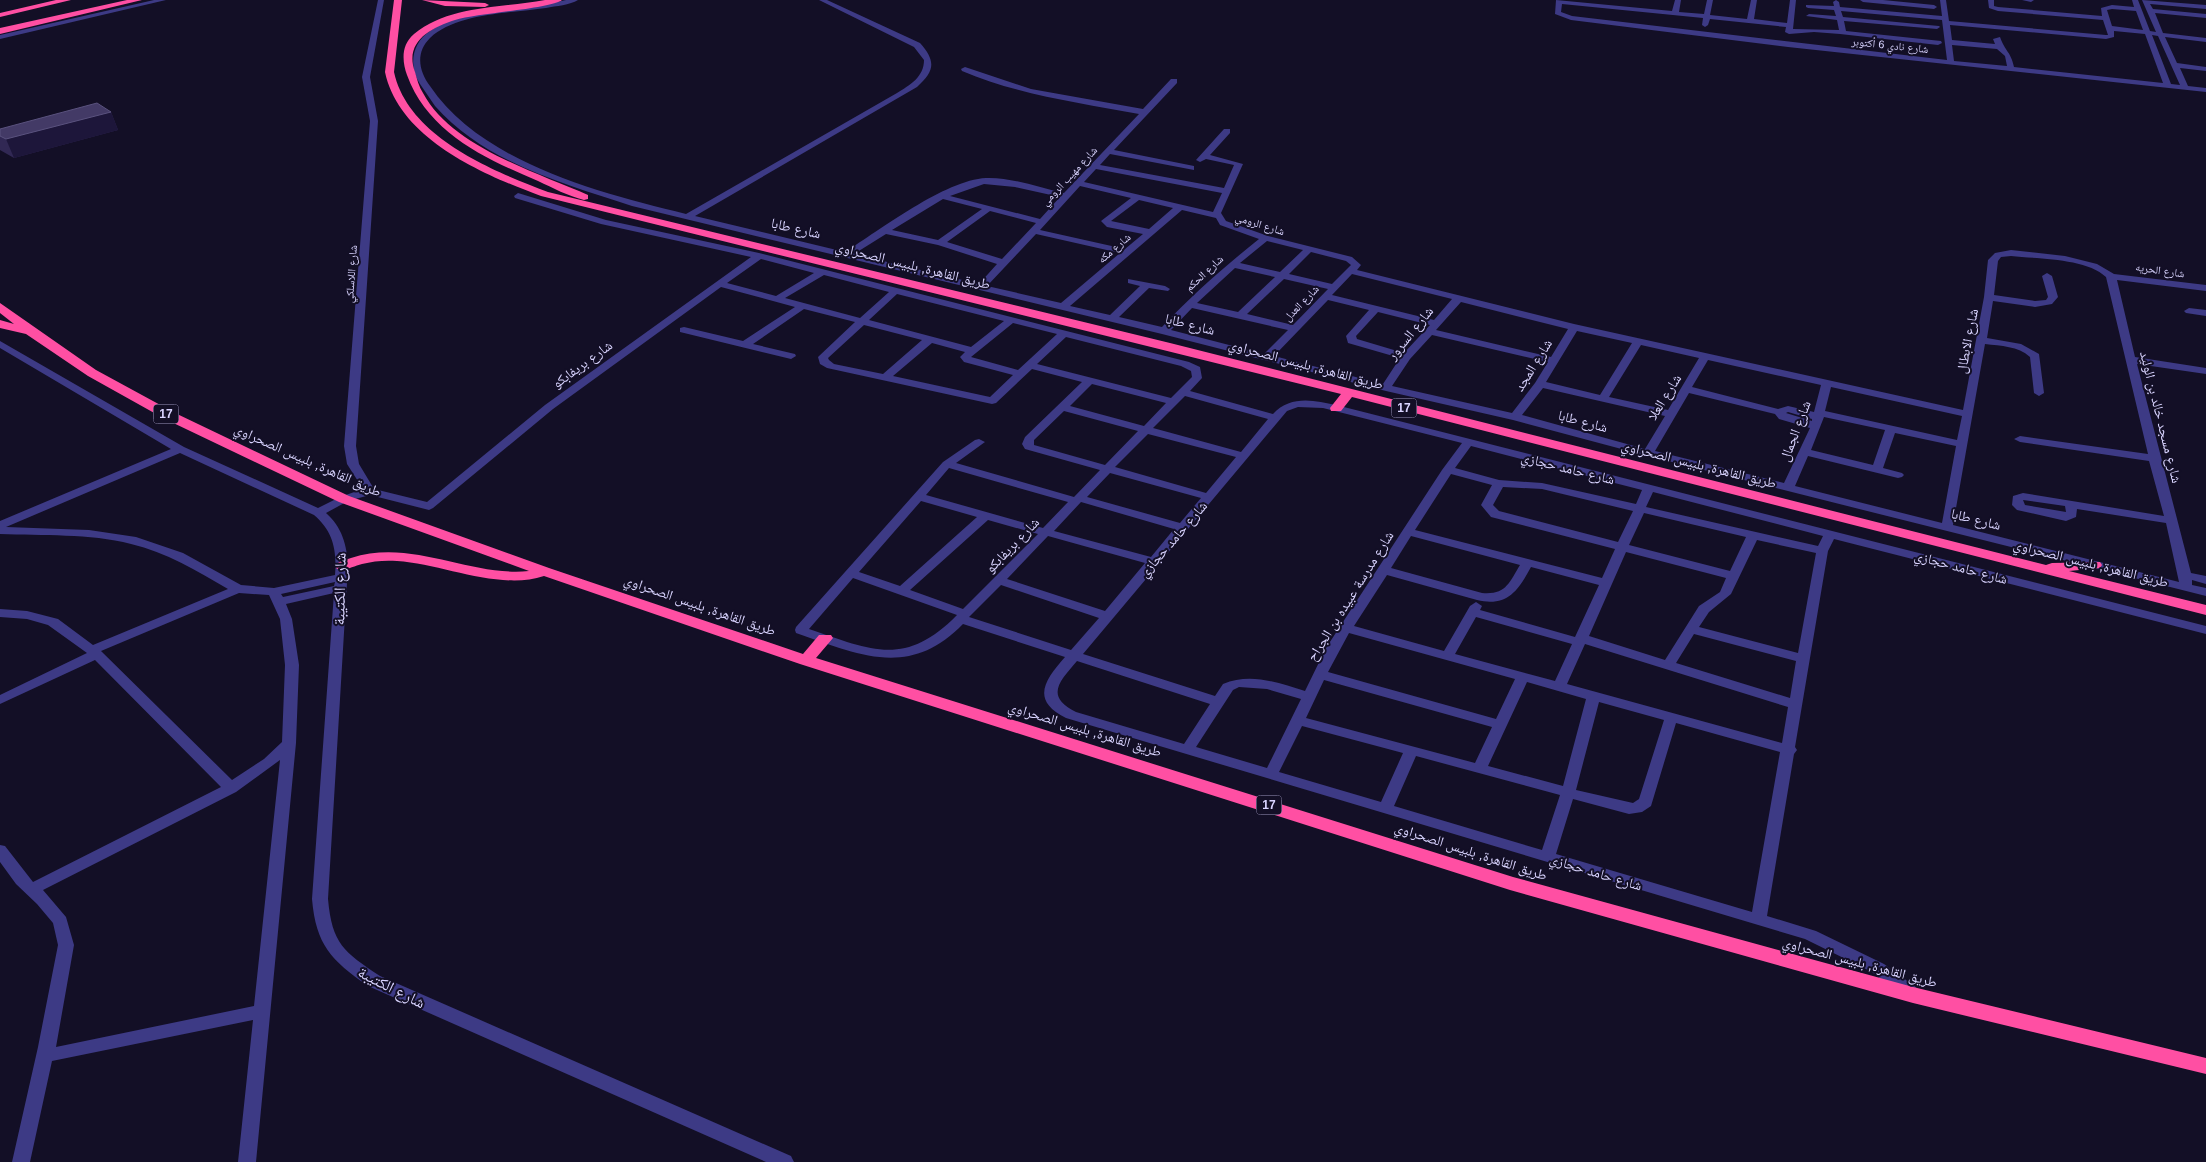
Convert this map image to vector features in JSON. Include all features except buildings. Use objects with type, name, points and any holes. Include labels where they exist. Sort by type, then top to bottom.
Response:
[{"type":"highway","points":[[0,31],[138,0]]},
{"type":"highway","points":[[398,0],[399,10],[389,59],[393,83],[404,106],[423,128],[453,151],[514,182],[578,203],[601,206]]},
{"type":"highway","points":[[426,0],[445,4],[489,5],[531,0]]},
{"type":"highway","points":[[558,0],[464,16],[441,23],[420,34],[408,46],[408,62],[414,90],[436,116],[473,146],[601,206]]},
{"type":"highway","points":[[0,15],[71,2]]},
{"type":"highway","points":[[0,20],[71,2]]},
{"type":"highway","name":"طريق القاهرة, بلبيس الصحراوي","points":[[601,206],[1115,333],[1348,394],[2206,610]]},
{"type":"highway","points":[[688,216],[704,232]]},
{"type":"highway","points":[[790,265],[803,256]]},
{"type":"highway","name":"طريق القاهرة, بلبيس الصحراوي","points":[[0,307],[32,333],[92,373],[170,416],[344,500],[544,571],[806,660],[1510,883],[1664,928],[1913,995],[2206,1066]]},
{"type":"highway","points":[[0,324],[32,333]]},
{"type":"highway","points":[[1106,344],[1115,333]]},
{"type":"highway","points":[[1336,408],[1348,394]]},
{"type":"highway","points":[[341,577],[369,557],[394,555],[511,576],[529,576],[544,571]]},
{"type":"highway","points":[[2036,567],[2095,565]]},
{"type":"highway","points":[[806,660],[825,638]]},
{"type":"street","points":[[0,37],[163,0]]},
{"type":"street","name":"شارع اللاسلكي","points":[[370,491],[352,464],[350,446],[374,121],[366,77],[381,0]]},
{"type":"street","name":"شارع طابا","points":[[575,0],[544,7],[466,19],[436,31],[426,39],[415,58],[419,75],[426,88],[465,129],[509,155],[586,188],[635,204],[1164,331],[1386,388],[1515,417],[1648,453],[1947,526],[2095,565],[2185,581],[2206,592]]},
{"type":"street","points":[[688,216],[900,95],[924,76],[928,60],[925,52],[917,45],[822,0]]},
{"type":"street","points":[[1641,27],[1644,11],[1643,0]]},
{"type":"street","points":[[1675,14],[1678,0]]},
{"type":"street","points":[[1704,35],[1710,0]]},
{"type":"street","points":[[1750,21],[1754,0]]},
{"type":"street","points":[[1788,45],[1793,0]]},
{"type":"street","points":[[1863,0],[1935,14],[1946,21],[2022,31],[2106,37],[2112,36],[2105,8],[2137,9]]},
{"type":"street","points":[[1943,0],[1950,63]]},
{"type":"street","points":[[1991,0],[1991,7],[1994,8],[2106,18]]},
{"type":"street","points":[[2025,0],[2031,0]]},
{"type":"street","points":[[2134,0],[2168,86]]},
{"type":"street","points":[[1558,1],[1603,3],[1644,11],[1750,21],[1807,31],[1838,14]]},
{"type":"street","name":"شارع نادي 6 أكتوبر","points":[[1558,1],[1557,13],[1571,18],[1788,45],[2206,90]]},
{"type":"street","points":[[2145,1],[2206,7]]},
{"type":"street","points":[[2145,1],[2185,88]]},
{"type":"street","points":[[1807,31],[1808,9]]},
{"type":"street","points":[[1808,9],[1838,14],[1935,14]]},
{"type":"street","points":[[1808,9],[1838,14],[1935,14]]},
{"type":"street","points":[[2016,11],[2022,31]]},
{"type":"street","points":[[2150,11],[2206,16]]},
{"type":"street","points":[[1838,14],[1850,35],[1851,52]]},
{"type":"street","points":[[1935,14],[1940,62]]},
{"type":"street","points":[[1995,28],[1999,47]]},
{"type":"street","points":[[2110,28],[2146,32],[2161,36],[2206,40]]},
{"type":"street","points":[[1850,35],[1938,43]]},
{"type":"street","points":[[1894,39],[1895,57]]},
{"type":"street","points":[[1948,42],[1999,47],[2008,55],[2011,69]]},
{"type":"street","points":[[2173,65],[2206,69]]},
{"type":"street","points":[[965,69],[1018,87],[1144,112]]},
{"type":"street","name":"شارع مهيب الرومي","points":[[981,287],[1174,81]]},
{"type":"street","points":[[414,90],[426,88]]},
{"type":"street","points":[[1176,181],[1205,156],[1227,131]]},
{"type":"street","points":[[1108,151],[1191,168]]},
{"type":"street","name":"شارع الرومي","points":[[1205,156],[1239,164],[1217,216],[1228,226],[1265,238],[1349,259],[1355,263],[1352,269],[1458,299],[1574,328],[1967,414]]},
{"type":"street","points":[[1095,166],[1227,191]]},
{"type":"street","points":[[1140,181],[1148,176]]},
{"type":"street","points":[[847,254],[970,183],[985,181],[1066,196]]},
{"type":"street","points":[[1079,183],[1128,190],[1138,197],[1217,216]]},
{"type":"street","points":[[518,196],[612,224],[759,256],[1106,344]]},
{"type":"street","points":[[944,197],[1042,222]]},
{"type":"street","points":[[1138,197],[1105,221],[1110,224],[1150,232]]},
{"type":"street","name":"شارع مكه","points":[[1063,307],[1180,207]]},
{"type":"street","points":[[940,243],[989,208]]},
{"type":"street","points":[[885,231],[940,243],[1004,263]]},
{"type":"street","points":[[1034,231],[1126,252]]},
{"type":"street","name":"شارع الحكم","points":[[1164,331],[1189,304],[1232,264],[1265,238]]},
{"type":"street","points":[[1240,316],[1280,275],[1309,249]]},
{"type":"street","name":"شارع الابطال","points":[[1947,526],[1989,297],[1993,260],[1998,255],[2010,253],[2092,264],[2105,269],[2111,276]]},
{"type":"street","name":"شارع بريفابكو","points":[[370,491],[429,506],[515,433],[759,256]]},
{"type":"street","points":[[1232,264],[1333,287]]},
{"type":"street","name":"شارع العدل","points":[[1266,357],[1352,269]]},
{"type":"street","points":[[777,299],[820,273]]},
{"type":"street","points":[[1989,297],[2035,304],[2048,302],[2052,297],[2047,276]]},
{"type":"street","name":"شارع الحريه","points":[[2111,276],[2206,288]]},
{"type":"street","name":"شارع مسجد خالد بن الوليد","points":[[2111,276],[2172,521],[2185,581]]},
{"type":"street","points":[[1131,281],[1165,289]]},
{"type":"street","points":[[720,284],[971,350]]},
{"type":"street","points":[[1112,319],[1148,285]]},
{"type":"street","points":[[895,291],[861,321],[823,360],[832,366],[992,401],[1064,333]]},
{"type":"street","points":[[1324,296],[1376,308],[1432,327],[1553,360]]},
{"type":"street","name":"شارع السرور","points":[[1386,388],[1406,357],[1458,299]]},
{"type":"street","points":[[1189,304],[1294,328]]},
{"type":"street","points":[[746,344],[802,306]]},
{"type":"street","points":[[1376,308],[1350,338],[1356,343],[1406,357]]},
{"type":"street","points":[[2189,311],[2206,313]]},
{"type":"street","points":[[1011,320],[965,355],[968,360],[1020,374]]},
{"type":"street","name":"شارع المجد","points":[[1515,417],[1540,384],[1574,328]]},
{"type":"street","points":[[684,330],[791,356]]},
{"type":"street","points":[[885,378],[930,339]]},
{"type":"street","points":[[1981,340],[2020,347],[2032,353],[2035,356],[2039,393]]},
{"type":"street","points":[[1603,398],[1638,342]]},
{"type":"street","points":[[0,344],[180,449],[318,512],[370,491]]},
{"type":"street","name":"شارع بريفابكو","points":[[852,574],[801,630],[860,648],[898,654],[920,649],[933,643],[964,616],[1196,378],[1198,372],[1192,366],[1106,344]]},
{"type":"street","name":"شارع العلا","points":[[1648,453],[1705,357]]},
{"type":"street","points":[[2132,360],[2206,371]]},
{"type":"street","points":[[1029,365],[1173,402]]},
{"type":"street","points":[[1089,381],[1029,439],[1028,444],[1033,449],[1209,497]]},
{"type":"street","points":[[1540,384],[1671,414]]},
{"type":"street","name":"شارع الجمال","points":[[1788,488],[1819,419],[1827,384]]},
{"type":"street","points":[[1687,389],[1779,412],[1783,417],[1819,419],[1891,429],[1961,444]]},
{"type":"street","points":[[1183,392],[1275,418]]},
{"type":"street","name":"شارع حامد حجازي","points":[[1913,995],[1878,968],[1856,955],[1810,935],[1759,919],[1672,896],[1547,856],[1071,715],[1058,709],[1050,700],[1049,690],[1053,680],[1275,418],[1283,409],[1297,402],[1307,402],[1336,408],[2206,630]]},
{"type":"street","points":[[1062,407],[1244,456]]},
{"type":"street","points":[[1877,470],[1891,429]]},
{"type":"street","points":[[2020,439],[2155,458]]},
{"type":"street","points":[[978,442],[947,464],[852,574],[1074,655],[1219,702]]},
{"type":"street","name":"شارع مدرسة عبيده بن الجراح","points":[[1271,774],[1319,674],[1346,628],[1468,442]]},
{"type":"street","points":[[0,525],[180,449]]},
{"type":"street","points":[[1805,452],[1898,475]]},
{"type":"street","points":[[947,464],[1183,528]]},
{"type":"street","points":[[1448,470],[1499,483],[1542,486],[1822,552]]},
{"type":"street","points":[[1499,483],[1487,506],[1496,514],[1734,576]]},
{"type":"street","points":[[1559,687],[1649,488]]},
{"type":"street","points":[[919,497],[1154,562]]},
{"type":"street","points":[[2070,504],[2172,521]]},
{"type":"street","name":"شارع الكتيبة","points":[[318,512],[335,528],[342,554],[320,899],[324,934],[335,952],[374,982],[785,1162]]},
{"type":"street","points":[[902,591],[986,515]]},
{"type":"street","points":[[0,530],[89,534],[132,540],[179,556],[238,589],[276,597],[341,577]]},
{"type":"street","points":[[1408,532],[1606,583]]},
{"type":"street","points":[[1759,919],[1790,750],[1822,552],[1830,533]]},
{"type":"street","points":[[1668,665],[1704,609],[1725,594],[1753,535]]},
{"type":"street","points":[[1384,570],[1481,597],[1497,598],[1509,593],[1527,563]]},
{"type":"street","points":[[999,580],[1107,616]]},
{"type":"street","points":[[2185,581],[2206,580]]},
{"type":"street","points":[[0,700],[94,652],[238,589]]},
{"type":"street","points":[[247,1162],[289,743],[292,665],[286,619],[276,597]]},
{"type":"street","points":[[1447,656],[1481,597]]},
{"type":"street","points":[[1473,612],[1668,665],[1797,705]]},
{"type":"street","points":[[0,613],[27,615],[53,622],[94,652],[231,788]]},
{"type":"street","points":[[1346,628],[1790,750]]},
{"type":"street","points":[[1691,629],[1804,659]]},
{"type":"street","points":[[1319,674],[1500,725]]},
{"type":"street","points":[[1479,769],[1523,677]]},
{"type":"street","points":[[1188,749],[1228,687],[1248,680],[1308,697]]},
{"type":"street","points":[[1547,856],[1568,793],[1594,696]]},
{"type":"street","points":[[1298,720],[1629,809],[1642,806],[1648,797],[1671,718]]},
{"type":"street","points":[[32,889],[231,788],[269,762],[289,743]]},
{"type":"street","points":[[1385,809],[1411,751]]},
{"type":"street","points":[[0,850],[21,880],[32,889],[60,921],[66,945],[45,1056],[21,1162]]},
{"type":"street","points":[[45,1056],[262,1011]]}]
